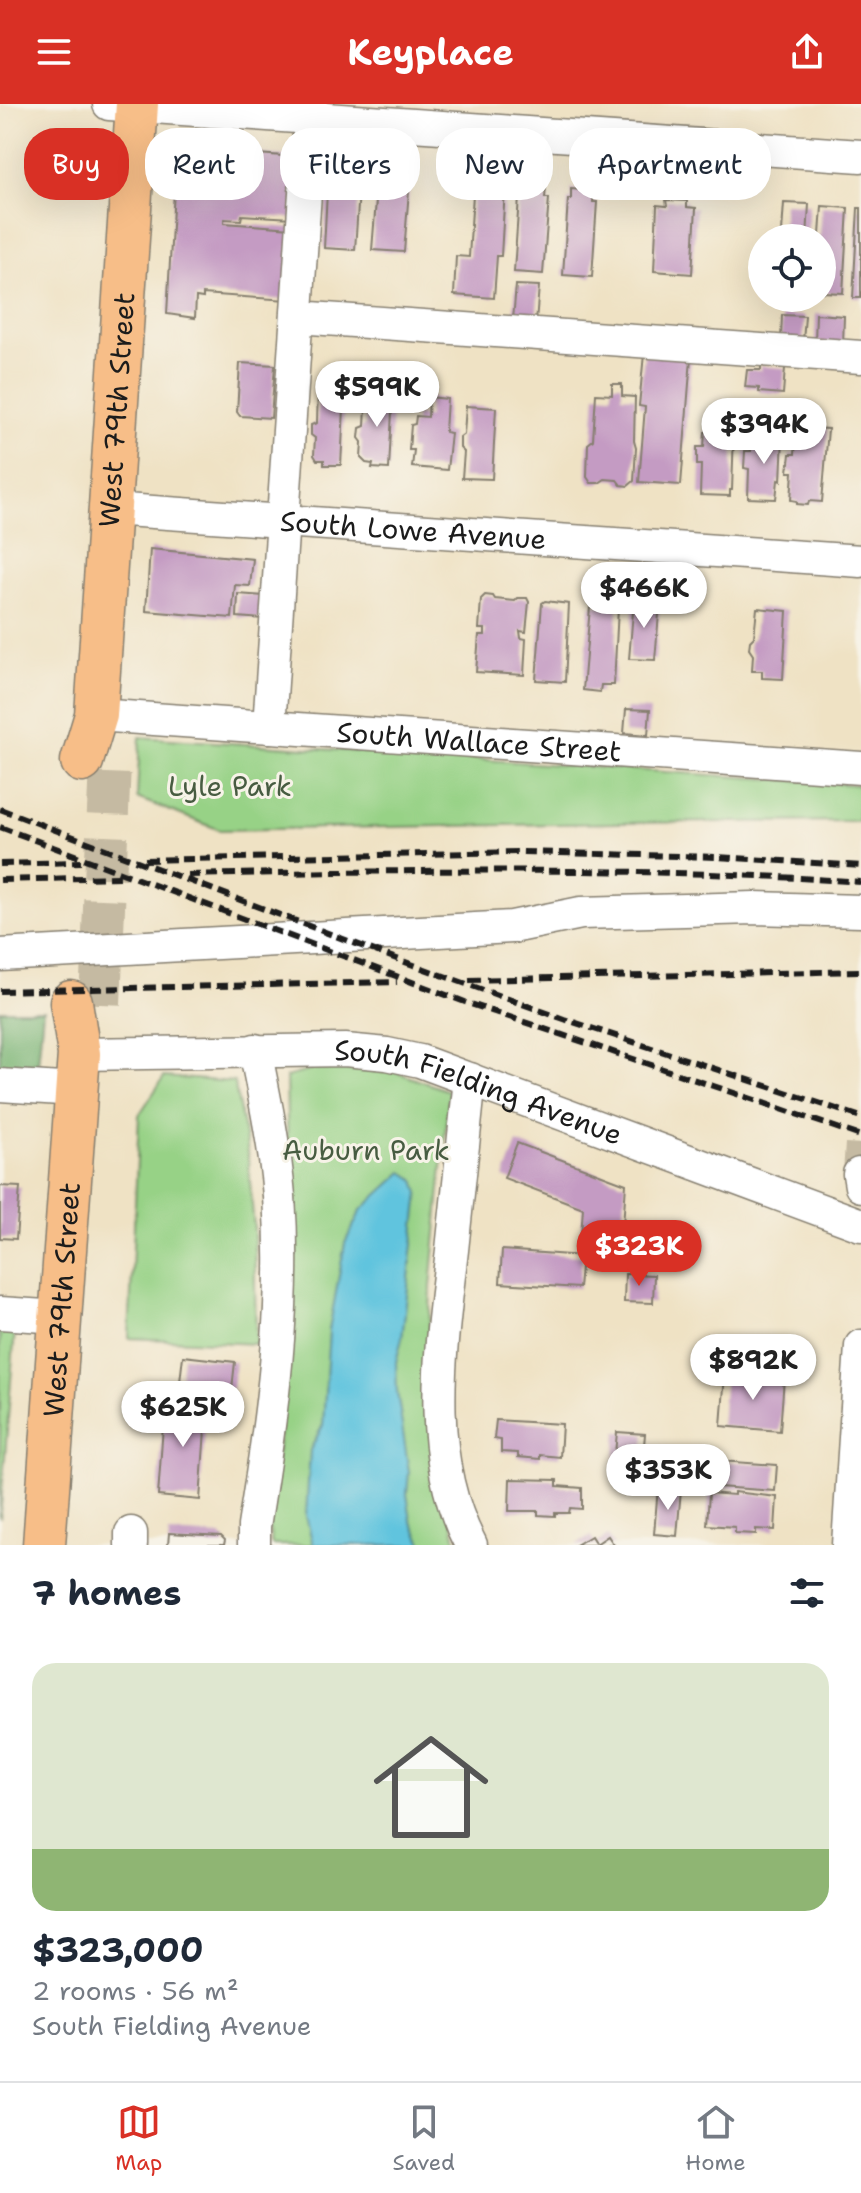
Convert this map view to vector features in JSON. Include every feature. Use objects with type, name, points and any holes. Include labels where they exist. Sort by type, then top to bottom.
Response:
[{"type":"main road","name":"West 79th Street","points":[[96,762],[128,105]]},
{"type":"main road","name":"West 79th Street","points":[[44,1545],[77,1072],[86,1003]]},
{"type":"street","points":[[128,105],[311,111],[861,156]]},
{"type":"street","points":[[269,727],[311,111]]},
{"type":"street","points":[[297,317],[861,357]]},
{"type":"street","name":"South Lowe Avenue","points":[[110,509],[861,561]]},
{"type":"street","name":"South Wallace Street","points":[[96,715],[861,768]]},
{"type":"street","points":[[0,955],[512,927],[581,913],[754,908],[861,911]]},
{"type":"street","points":[[254,1545],[254,1526],[277,1373],[281,1267],[279,1196],[272,1136],[255,1050]]},
{"type":"street","name":"South Fielding Avenue","points":[[0,1085],[77,1072],[255,1050],[345,1050],[387,1054],[420,1061],[470,1079],[861,1225]]},
{"type":"street","points":[[470,1079],[440,1351],[440,1400],[442,1451],[452,1496],[471,1545]]},
{"type":"street","points":[[0,1313],[60,1317]]},
{"type":"street","points":[[848,1545],[861,1346]]},
{"type":"green space","name":"Lyle Park","points":[[140,737],[861,785],[858,821],[220,830],[137,798]]},
{"type":"green space","points":[[0,1010],[43,1010],[37,1076],[0,1073]]},
{"type":"green space","name":"Auburn Park","points":[[315,1069],[396,1072],[449,1091],[431,1287],[426,1401],[457,1545],[272,1545],[269,1528],[292,1318],[286,1077]]},
{"type":"green space","points":[[164,1077],[234,1082],[247,1146],[254,1228],[256,1344],[129,1338],[139,1115]]},
{"type":"green space","points":[[0,1329],[15,1330],[0,1519]]},
{"type":"water","points":[[403,1172],[415,1180],[419,1193],[402,1338],[396,1362],[397,1392],[409,1472],[407,1494],[411,1520],[423,1545],[313,1545],[306,1516],[310,1450],[323,1425],[329,1330],[345,1243],[361,1210]]},
{"type":"building","points":[[264,154],[280,156],[280,200],[293,200],[292,218],[242,215],[241,220],[224,219],[224,223],[292,228],[287,300],[203,294],[203,298],[196,297],[195,318],[167,314],[173,200],[264,200]]},
{"type":"building","points":[[568,199],[597,202],[592,277],[563,275]]},
{"type":"building","points":[[327,200],[358,200],[355,250],[324,248]]},
{"type":"building","points":[[376,200],[408,200],[404,252],[372,250]]},
{"type":"building","points":[[473,200],[504,200],[501,256],[497,256],[494,298],[454,295],[456,256],[469,257]]},
{"type":"building","points":[[519,200],[549,200],[543,274],[514,272]]},
{"type":"building","points":[[666,200],[687,201],[687,207],[696,208],[692,274],[654,271],[657,205],[667,206]]},
{"type":"building","points":[[784,203],[809,204],[808,224],[783,224]]},
{"type":"building","points":[[822,206],[848,208],[843,293],[836,293],[836,224],[821,224]]},
{"type":"building","points":[[858,208],[861,208],[861,298],[853,298]]},
{"type":"building","points":[[516,285],[539,286],[536,322],[513,320]]},
{"type":"building","points":[[816,314],[844,316],[843,344],[815,342]]},
{"type":"building","points":[[782,315],[805,316],[803,341],[781,340]]},
{"type":"building","points":[[644,354],[691,358],[681,485],[639,482],[645,407],[639,406]]},
{"type":"building","points":[[240,363],[275,365],[271,418],[240,416],[237,412]]},
{"type":"building","points":[[400,364],[418,366],[417,386],[399,385]]},
{"type":"building","points":[[761,366],[785,368],[783,394],[745,387],[747,370],[761,370]]},
{"type":"building","points":[[612,384],[622,384],[622,396],[635,397],[634,481],[628,486],[621,485],[617,480],[605,479],[591,483],[587,477],[588,444],[593,440],[596,394],[612,395]]},
{"type":"building","points":[[318,388],[345,389],[341,465],[324,465],[324,460],[317,460],[314,455],[315,438],[311,435],[311,425],[317,423]]},
{"type":"building","points":[[367,390],[393,392],[389,469],[372,468],[373,464],[361,458],[362,442],[359,438],[360,428],[365,426]]},
{"type":"building","points":[[429,397],[447,399],[445,432],[451,433],[447,470],[412,467],[414,450],[409,450],[411,425],[415,424],[416,416],[428,417]]},
{"type":"building","points":[[466,406],[496,408],[492,479],[462,478],[464,452],[460,448],[460,437],[464,434]]},
{"type":"building","points":[[797,427],[828,429],[822,502],[809,501],[808,505],[791,500],[793,472],[788,472],[790,454],[795,454]]},
{"type":"building","points":[[705,432],[734,433],[730,496],[700,495],[701,465],[697,465],[697,447],[704,447]]},
{"type":"building","points":[[752,435],[783,436],[781,481],[778,480],[776,499],[748,498],[749,469],[744,468],[745,451],[751,451]]},
{"type":"building","points":[[150,549],[253,559],[250,586],[235,585],[232,618],[146,611]]},
{"type":"building","points":[[238,594],[264,596],[263,619],[237,617]]},
{"type":"building","points":[[485,595],[515,601],[527,598],[529,602],[526,632],[520,631],[521,638],[526,639],[524,675],[476,672],[479,635],[485,635],[485,629],[479,629],[481,599]]},
{"type":"building","points":[[634,600],[660,602],[655,660],[629,659]]},
{"type":"building","points":[[542,603],[569,604],[565,682],[536,680]]},
{"type":"building","points":[[590,607],[618,608],[614,685],[601,685],[600,692],[583,690]]},
{"type":"building","points":[[757,608],[787,611],[783,679],[762,678],[762,671],[752,671],[753,655],[749,649],[754,637]]},
{"type":"building","points":[[626,709],[650,710],[648,735],[624,733]]},
{"type":"building","points":[[517,1143],[626,1184],[622,1239],[581,1236],[583,1208],[504,1178]]},
{"type":"building","points":[[0,1186],[20,1187],[16,1239],[0,1238]]},
{"type":"building","points":[[502,1250],[582,1256],[579,1288],[500,1283]]},
{"type":"building","points":[[625,1274],[654,1275],[653,1303],[624,1302]]},
{"type":"building","points":[[183,1356],[235,1362],[232,1389],[180,1382]]},
{"type":"building","points":[[725,1374],[784,1378],[780,1431],[721,1426]]},
{"type":"building","points":[[165,1398],[207,1401],[200,1500],[158,1496]]},
{"type":"building","points":[[496,1420],[562,1424],[560,1457],[540,1455],[540,1459],[501,1452],[501,1440],[494,1439]]},
{"type":"building","points":[[617,1432],[645,1434],[642,1468],[614,1465]]},
{"type":"building","points":[[720,1461],[777,1465],[775,1491],[718,1487]]},
{"type":"building","points":[[510,1479],[557,1480],[557,1486],[582,1488],[582,1509],[570,1508],[569,1513],[555,1513],[555,1516],[538,1515],[538,1511],[509,1511]]},
{"type":"building","points":[[658,1487],[681,1489],[677,1536],[654,1534]]},
{"type":"building","points":[[734,1492],[777,1497],[775,1530],[756,1529],[756,1534],[735,1533],[735,1527],[707,1525],[709,1493],[734,1495]]},
{"type":"building","points":[[169,1533],[221,1536],[225,1540],[224,1545],[168,1545]]},
{"type":"building","points":[[591,1536],[596,1544],[608,1536],[614,1545],[576,1545]]},
{"type":"tunnel","points":[[100,1004],[110,763]]},
{"type":"tunnel","points":[[859,1174],[861,1144]]},
{"type":"railway","points":[[0,809],[564,1019],[861,1117]]},
{"type":"railway","points":[[0,827],[465,1002],[861,1136]]},
{"type":"railway","points":[[145,860],[521,852],[718,857],[861,866]]},
{"type":"railway","points":[[0,864],[81,862]]},
{"type":"railway","points":[[188,875],[609,871],[861,882]]},
{"type":"railway","points":[[0,880],[120,877]]},
{"type":"railway","points":[[469,980],[861,971]]},
{"type":"railway","points":[[0,991],[397,982]]}]
